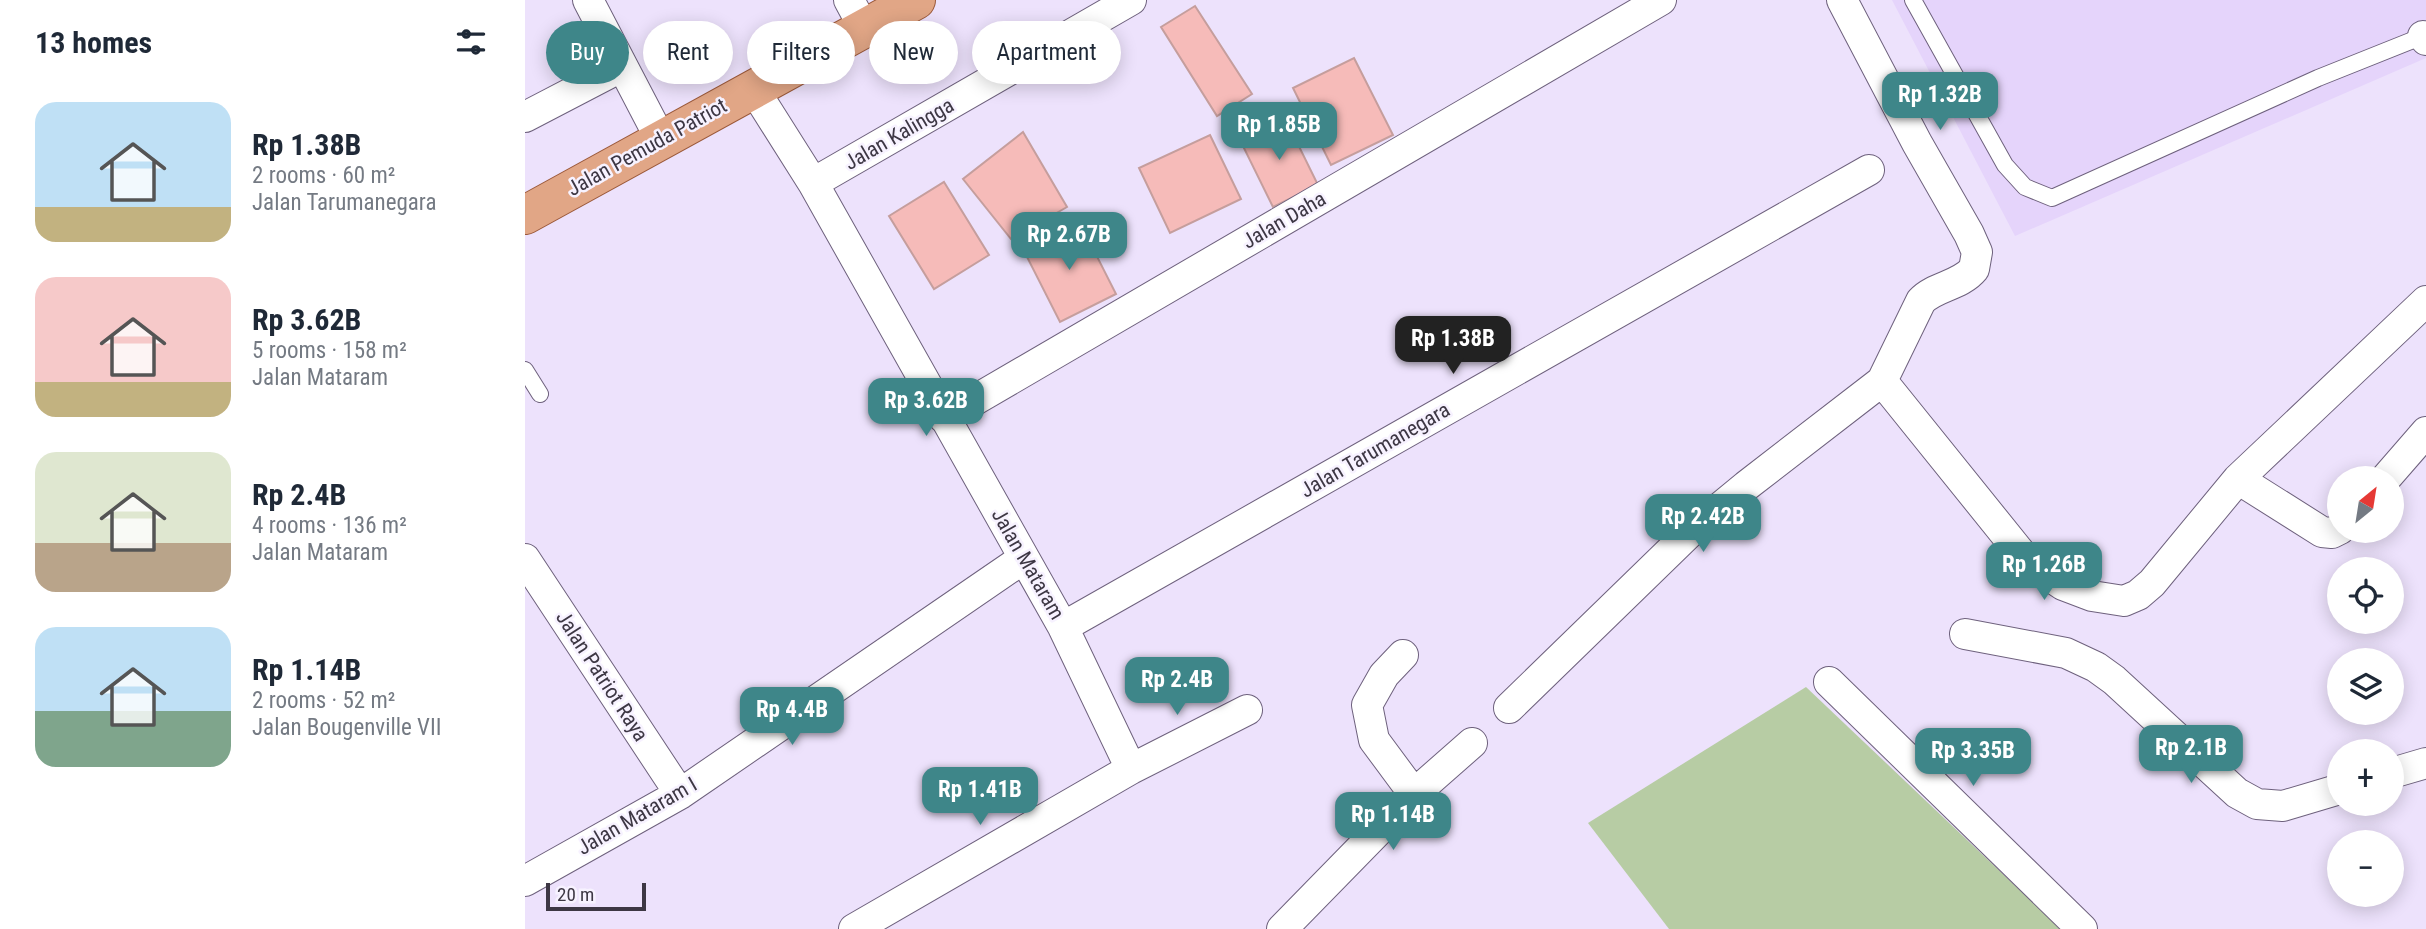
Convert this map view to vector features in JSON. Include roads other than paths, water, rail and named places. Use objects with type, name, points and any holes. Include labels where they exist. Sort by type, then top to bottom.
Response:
[{"type":"main road","name":"Jalan Pemuda Patriot","points":[[525,215],[753,88],[856,14],[916,0]]},
{"type":"street","points":[[588,0],[598,21]]},
{"type":"street","name":"Jalan Kalingga","points":[[813,183],[1131,0]]},
{"type":"street","name":"Jalan Daha","points":[[944,418],[1661,0]]},
{"type":"street","points":[[1509,708],[1689,533],[1882,381],[1921,301],[1970,274],[1977,260],[1976,252],[1843,0]]},
{"type":"street","points":[[629,81],[661,140]]},
{"type":"street","points":[[525,117],[587,84]]},
{"type":"street","name":"Jalan Mataram","points":[[753,88],[813,183],[1063,627],[1131,769]]},
{"type":"street","name":"Jalan Tarumanegara","points":[[1063,627],[1869,170]]},
{"type":"street","points":[[1882,381],[2027,561],[2063,585],[2092,596],[2124,601],[2138,595],[2152,583],[2238,480],[2426,301]]},
{"type":"street","points":[[2396,466],[2426,432]]},
{"type":"street","points":[[2238,480],[2322,532],[2327,532]]},
{"type":"street","name":"Jalan Mataram I","points":[[525,881],[680,794],[1024,558]]},
{"type":"street","name":"Jalan Patriot Raya","points":[[525,559],[680,794]]},
{"type":"street","points":[[1965,634],[2066,653],[2096,667],[2114,680],[2237,793],[2257,804],[2283,806],[2327,793]]},
{"type":"street","points":[[1403,655],[1384,675],[1367,705],[1374,740],[1414,794]]},
{"type":"street","points":[[1829,682],[2082,929]]},
{"type":"street","points":[[854,929],[1131,769],[1247,710]]},
{"type":"street","points":[[1282,929],[1414,794],[1472,743]]},
{"type":"street","points":[[2404,769],[2426,763]]},
{"type":"lane","points":[[1913,0],[2004,164],[2025,187],[2052,198],[2318,78],[2425,35]]},
{"type":"lane","points":[[525,370],[540,394]]}]
